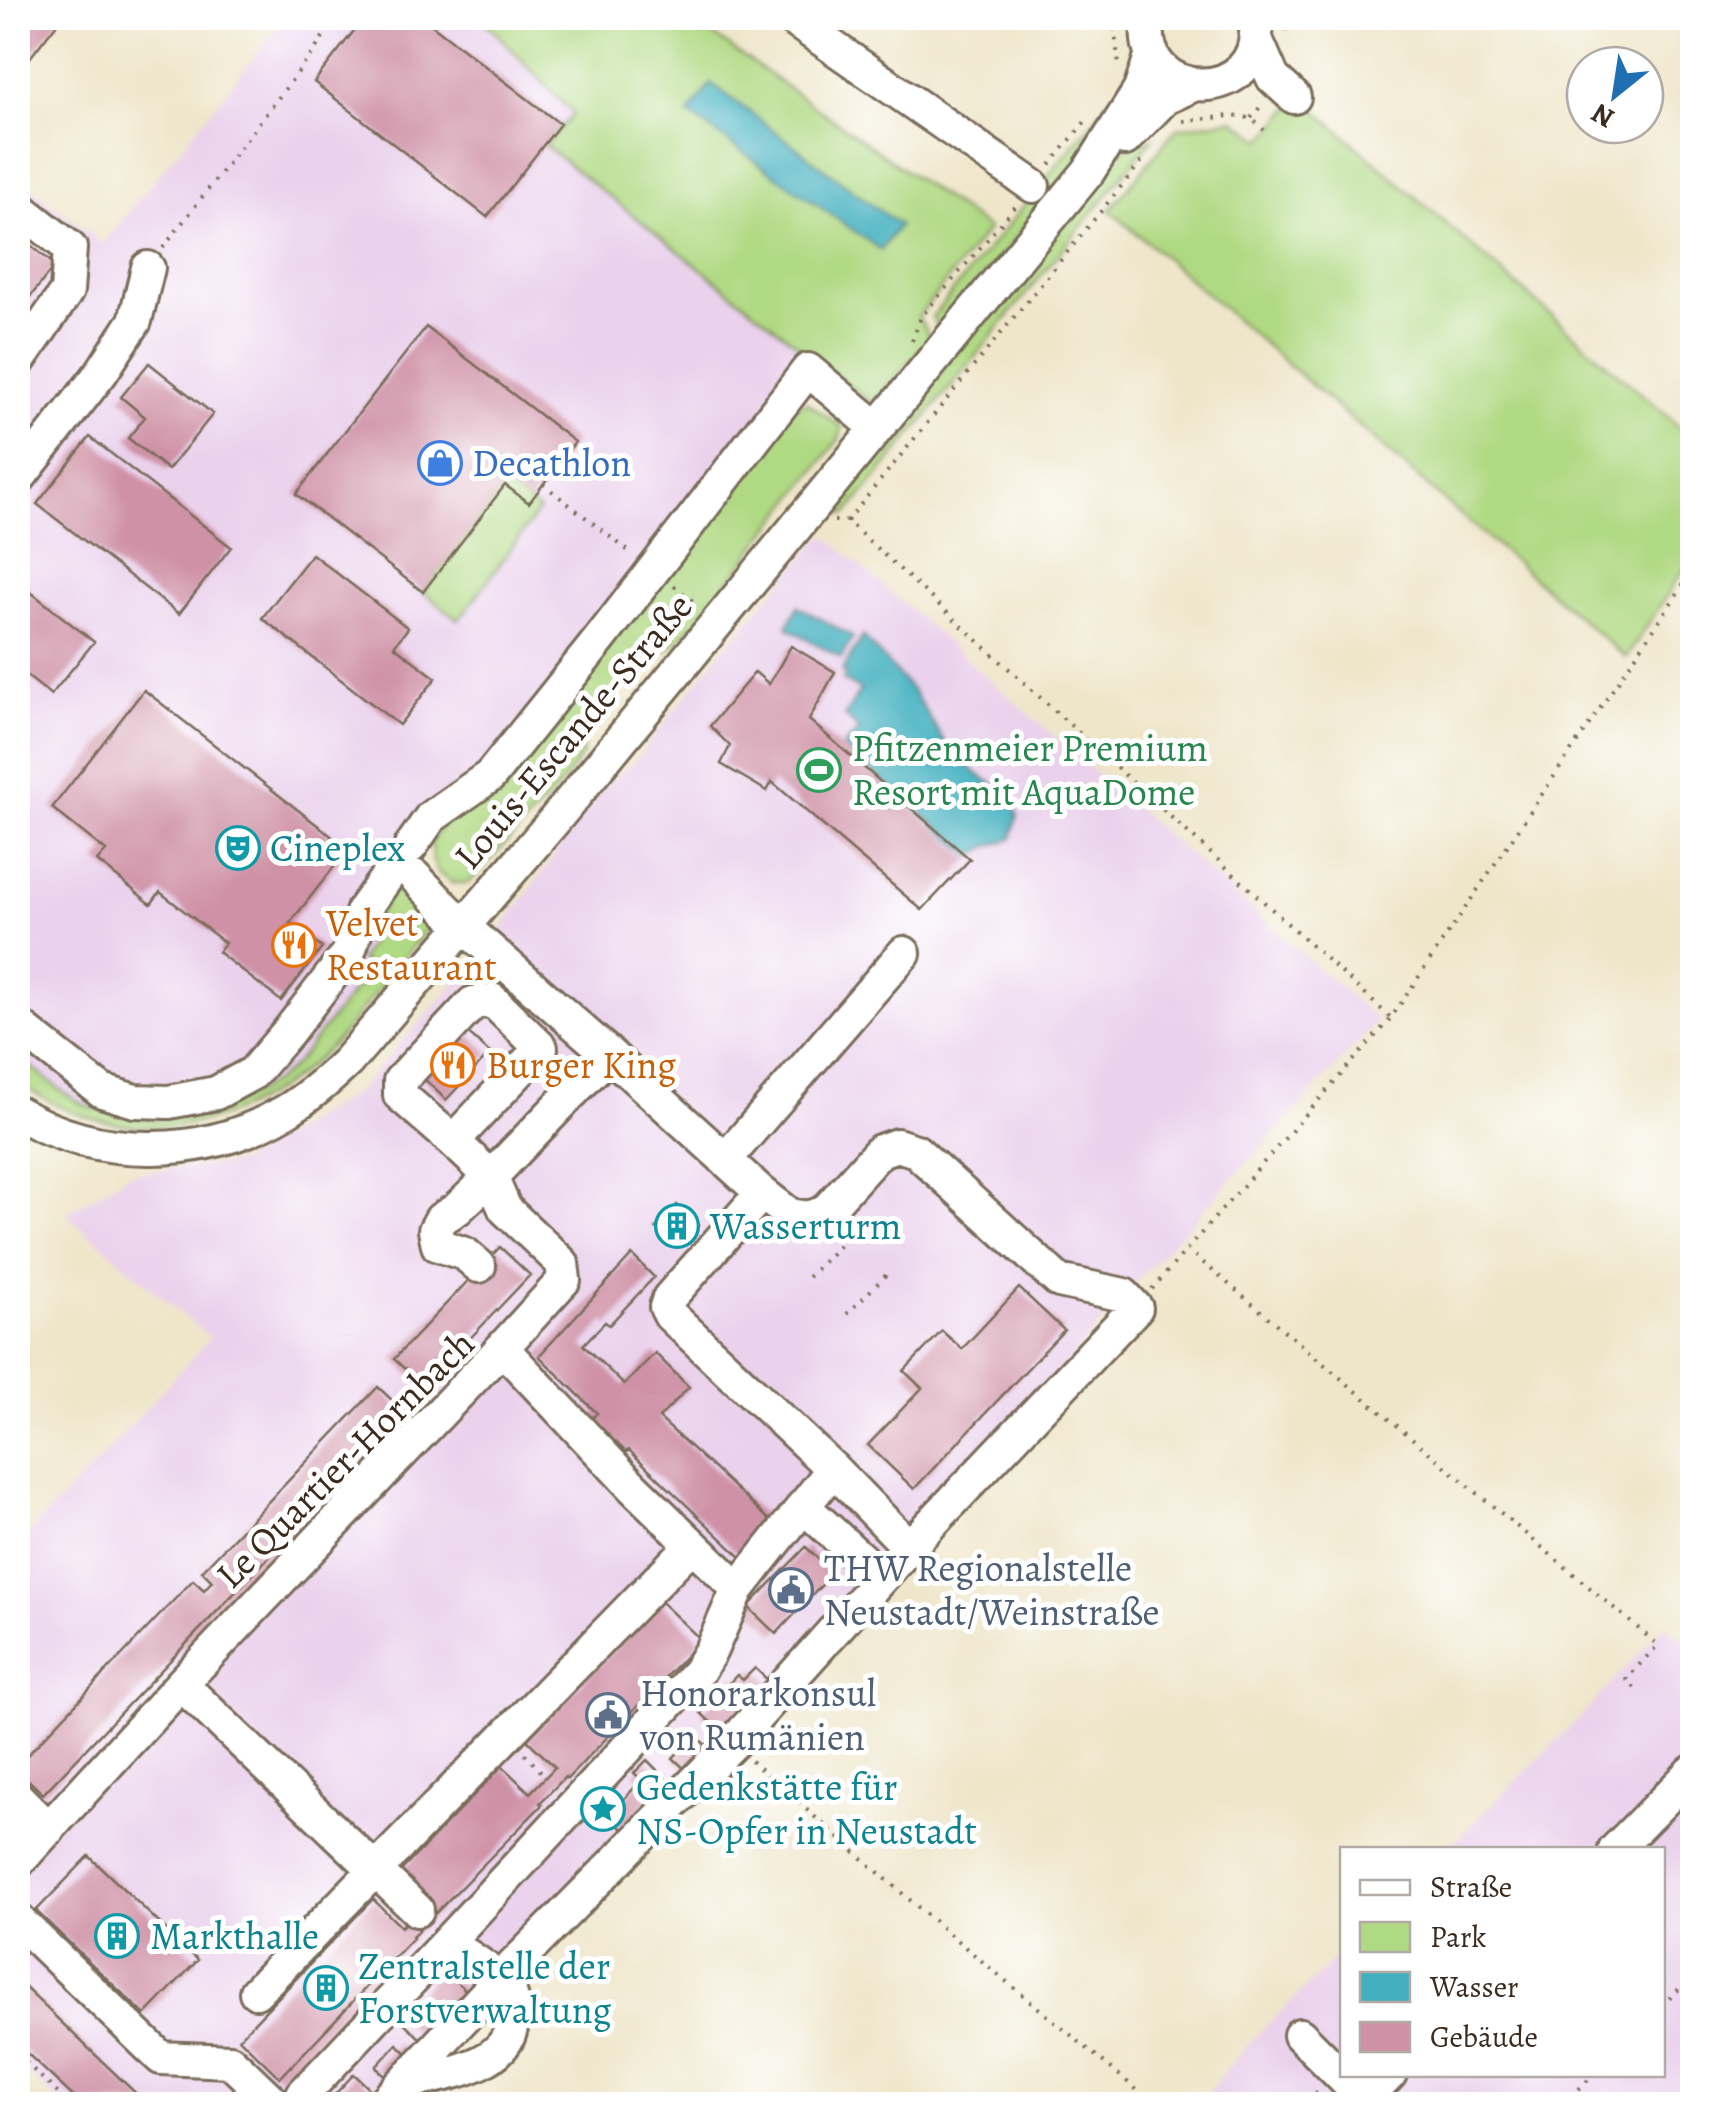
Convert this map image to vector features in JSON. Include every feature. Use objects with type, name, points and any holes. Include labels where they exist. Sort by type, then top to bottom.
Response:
[{"type":"street","points":[[791,18],[1033,186]]},
{"type":"street","points":[[1148,28],[1160,66],[1171,76],[1248,88],[1271,113]]},
{"type":"street","name":"Louis-Escande-Straße","points":[[18,1113],[74,1137],[128,1147],[209,1142],[260,1125],[307,1098],[347,1062],[553,822],[1088,172],[1146,77],[1148,28]]},
{"type":"street","points":[[1255,28],[1273,78],[1271,113]]},
{"type":"street","name":"Louis-Escande-Straße","points":[[1088,172],[1165,98],[1245,65],[1254,48],[1255,28]]},
{"type":"street","points":[[18,207],[70,248],[67,291],[18,362]]},
{"type":"street","points":[[18,479],[102,373],[135,322],[148,268]]},
{"type":"street","points":[[18,1026],[102,1091],[136,1101],[169,1102],[216,1093],[253,1073],[348,954],[363,910],[404,866],[431,817],[490,776],[808,370],[876,427]]},
{"type":"street","points":[[393,2094],[499,1980],[732,1744],[909,1548],[1136,1308],[1124,1295],[1059,1281],[916,1151],[896,1145],[880,1152],[825,1212],[809,1218],[790,1215],[463,926],[404,866]]},
{"type":"street","points":[[725,1160],[904,953]]},
{"type":"street","points":[[453,1141],[541,1048],[492,1000],[474,1003],[436,1042],[400,1081],[400,1095],[492,1177],[506,1209],[562,1263],[564,1280],[502,1348]]},
{"type":"street","points":[[479,1266],[465,1254],[438,1244],[434,1230],[440,1219],[492,1177],[609,1054]]},
{"type":"street","points":[[762,1193],[669,1298],[666,1307],[909,1548]]},
{"type":"street","name":"Le Quartier-Hornbach","points":[[18,1862],[181,1684],[502,1348],[633,1487],[738,1588]]},
{"type":"street","points":[[18,1920],[161,2058],[230,2060],[289,2099],[447,1942],[698,1672],[738,1588],[833,1470]]},
{"type":"street","points":[[803,1506],[861,1559]]},
{"type":"street","points":[[256,1992],[692,1544]]},
{"type":"street","points":[[181,1684],[417,1910]]},
{"type":"street","points":[[1618,1847],[1692,1772]]},
{"type":"street","points":[[18,1798],[50,1829]]},
{"type":"street","points":[[393,2094],[476,2066],[500,2050],[513,2029],[512,1994],[447,1942]]},
{"type":"street","points":[[1300,2036],[1364,2103],[1387,2077]]},
{"type":"path","points":[[148,268],[315,50],[332,18]]},
{"type":"path","points":[[1175,122],[1271,113]]},
{"type":"path","points":[[1149,153],[847,521],[1391,1018]]},
{"type":"path","points":[[1136,1308],[1391,1018],[1692,572]]},
{"type":"path","points":[[808,1277],[851,1234]]},
{"type":"path","points":[[1187,1249],[1658,1645],[1626,1679],[1640,1693]]},
{"type":"path","points":[[848,1314],[890,1270]]},
{"type":"path","points":[[732,1744],[942,1928],[1154,2104]]},
{"type":"path","points":[[1665,2003],[1692,1976]]},
{"type":"path","points":[[18,2055],[70,2104]]},
{"type":"path","points":[[1564,2104],[1591,2077]]},
{"type":"path","points":[[1242,2104],[1322,2092]]},
{"type":"shaded area","points":[[286,18],[482,18],[573,115],[546,147],[814,357],[477,773],[427,808],[375,878],[421,920],[288,1079],[197,1120],[150,1123],[96,1116],[18,1079],[18,178],[103,244]]},
{"type":"shaded area","points":[[824,534],[1378,1021],[1124,1295],[730,1763],[398,2104],[61,2104],[18,2063],[18,1545],[210,1338],[66,1214],[131,1173],[243,1162],[355,1093],[489,947],[605,784],[633,763],[711,664]]},
{"type":"shaded area","points":[[1665,1625],[1692,1648],[1692,2104],[1197,2104],[1257,2035],[1340,1954],[1340,2077],[1665,2077],[1665,1847],[1449,1847],[1579,1719]]},
{"type":"green space","points":[[482,18],[689,18],[988,229],[918,317],[931,338],[872,403],[545,146],[573,114]]},
{"type":"green space","points":[[1303,93],[1321,115],[1692,438],[1692,557],[1626,658],[1110,210],[1177,128],[1233,119],[1263,140]]},
{"type":"green space","points":[[1114,96],[1103,132],[939,331],[932,317]]},
{"type":"green space","points":[[1153,138],[847,514],[822,513],[1123,148]]},
{"type":"green space","points":[[807,402],[842,427],[840,438],[697,622],[624,682],[580,737],[583,754],[560,786],[469,883],[452,883],[438,873],[431,843],[441,827],[792,407]]},
{"type":"green space","points":[[505,485],[539,510],[459,620],[423,592]]},
{"type":"green space","points":[[393,890],[418,898],[436,918],[335,1042],[280,1088],[251,1104],[221,1117],[189,1124],[122,1125],[68,1111],[18,1083],[18,1056],[79,1102],[105,1112],[160,1119],[215,1110],[241,1100],[292,1068],[370,970],[360,960],[376,917]]},
{"type":"water","points":[[711,83],[899,225],[881,250],[689,114]]},
{"type":"water","points":[[798,606],[853,637],[841,658],[787,627]]},
{"type":"water","points":[[863,636],[914,693],[945,743],[977,774],[1007,793],[1018,814],[1012,839],[972,856],[843,747],[859,730],[845,716],[860,690],[843,680],[846,674],[842,671]]},
{"type":"building","points":[[18,18],[61,18],[18,73]]},
{"type":"building","points":[[364,18],[423,18],[560,124],[487,217],[314,82]]},
{"type":"building","points":[[18,235],[55,265],[31,296],[25,291],[18,301]]},
{"type":"building","name":"Decathlon","points":[[426,327],[575,442],[529,503],[505,485],[423,592],[296,494]]},
{"type":"building","points":[[149,363],[213,414],[168,470],[128,438],[145,417],[121,397]]},
{"type":"building","points":[[90,437],[231,547],[179,614],[37,504]]},
{"type":"building","points":[[312,554],[408,628],[394,646],[436,678],[399,725],[262,618]]},
{"type":"building","points":[[18,582],[94,642],[51,695],[18,669]]},
{"type":"building","points":[[791,646],[835,672],[809,720],[970,859],[922,910],[772,782],[767,791],[721,764],[730,746],[710,726],[755,672],[769,684]]},
{"type":"building","points":[[144,690],[348,849],[290,923],[322,948],[281,1001],[218,952],[225,943],[160,892],[151,904],[97,861],[106,851],[52,808]]},
{"type":"building","points":[[462,1028],[490,1053],[446,1100],[419,1074]]},
{"type":"building","name":"Wasserturm","points":[[677,1205],[698,1225],[677,1247],[656,1228]]},
{"type":"building","points":[[500,1247],[530,1275],[424,1387],[394,1359]]},
{"type":"building","points":[[632,1255],[654,1277],[609,1325],[605,1322],[583,1345],[624,1385],[655,1353],[689,1387],[659,1418],[775,1525],[743,1559],[591,1419],[597,1413],[539,1356]]},
{"type":"building","points":[[1019,1288],[1064,1330],[914,1489],[868,1445],[922,1388],[904,1371],[942,1331],[962,1349]]},
{"type":"building","points":[[378,1387],[406,1413],[43,1794],[18,1770],[18,1765],[193,1580],[204,1590],[212,1581],[202,1571]]},
{"type":"building","name":"THW Regionalstelle Neustadt/Weinstraße","points":[[806,1547],[833,1573],[776,1634],[748,1607]]},
{"type":"building","points":[[660,1601],[701,1640],[540,1803],[280,2078],[239,2038],[373,1899],[401,1927],[427,1900],[399,1873],[502,1766],[530,1793],[555,1767],[527,1740]]},
{"type":"building","points":[[755,1668],[771,1683],[725,1736],[701,1713],[737,1675],[743,1680]]},
{"type":"building","points":[[695,1735],[711,1750],[689,1773],[673,1758]]},
{"type":"building","points":[[647,1760],[674,1787],[628,1834],[608,1815],[642,1780],[634,1773]]},
{"type":"building","name":"Markthalle","points":[[89,1856],[198,1960],[145,2015],[36,1911]]},
{"type":"building","points":[[442,1968],[471,1995],[425,2043],[397,2016]]},
{"type":"building","points":[[18,1981],[147,2104],[81,2104],[18,2045]]},
{"type":"building","points":[[397,2044],[414,2060],[392,2083],[376,2067]]},
{"type":"building","points":[[354,2074],[375,2094],[365,2104],[326,2104]]},
{"type":"place","name":"Decathlon","points":[[440,463]]},
{"type":"place","name":"Pfitzenmeier Premium Resort mit AquaDome","points":[[819,770]]},
{"type":"place","name":"Cineplex","points":[[238,848]]},
{"type":"place","name":"Velvet Restaurant","points":[[294,945]]},
{"type":"place","name":"Burger King","points":[[453,1065]]},
{"type":"place","name":"Wasserturm","points":[[677,1226]]},
{"type":"place","name":"THW Regionalstelle Neustadt/Weinstraße","points":[[791,1590]]},
{"type":"place","name":"Honorarkonsul von Rumänien","points":[[608,1715]]},
{"type":"place","name":"Gedenkstätte für NS-Opfer in Neustadt","points":[[603,1809]]},
{"type":"place","name":"Markthalle","points":[[117,1936]]},
{"type":"place","name":"Zentralstelle der Forstverwaltung","points":[[326,1988]]}]
